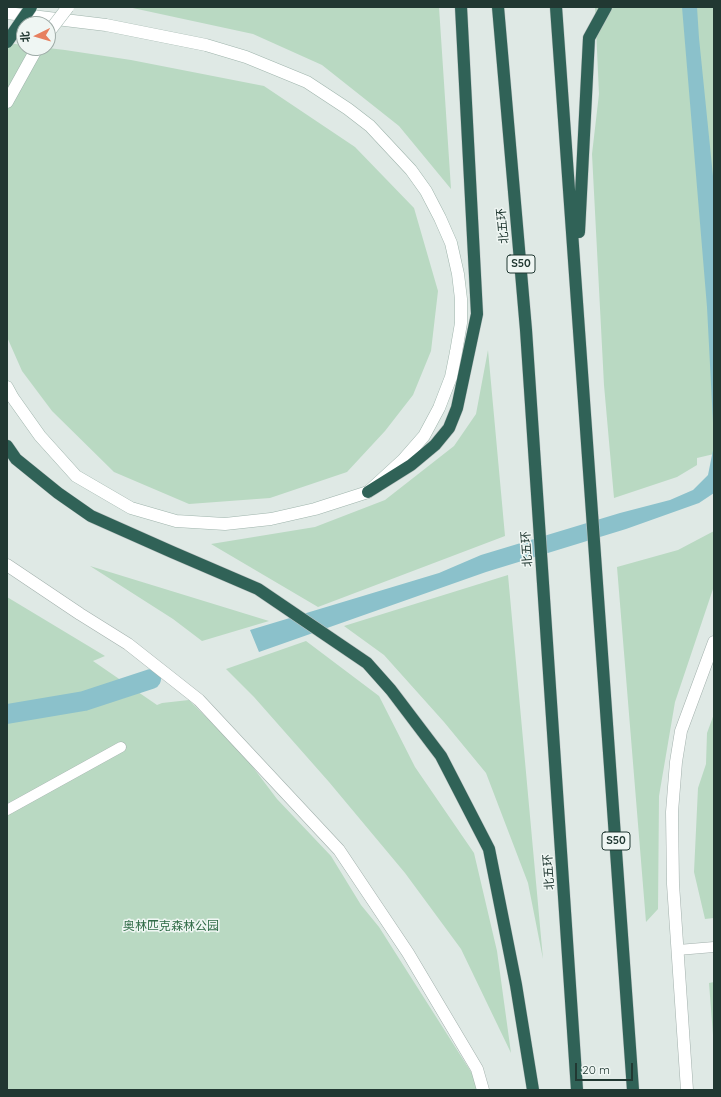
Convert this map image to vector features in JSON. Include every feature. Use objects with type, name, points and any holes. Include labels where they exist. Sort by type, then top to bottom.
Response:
[{"type":"highway","points":[[7,42],[31,7]]},
{"type":"highway","points":[[368,492],[411,464],[435,445],[449,428],[457,408],[476,314],[461,7]]},
{"type":"highway","name":"北五环","points":[[498,7],[526,330],[578,1090]]},
{"type":"highway","name":"S50","points":[[556,7],[633,1090]]},
{"type":"highway","points":[[576,287],[589,38],[606,7]]},
{"type":"highway","points":[[7,446],[16,459],[58,493],[91,516],[258,589],[367,663],[391,690],[441,756],[489,849],[516,985],[533,1090]]},
{"type":"main road","points":[[56,23],[68,7]]},
{"type":"main road","points":[[7,13],[106,25],[206,45],[246,56],[307,82],[348,109],[370,126],[411,170],[426,191],[451,244],[458,274],[461,299],[461,323],[451,377],[439,408],[424,436],[404,460],[368,492],[315,509],[270,519],[225,524],[176,521],[130,508],[76,476],[40,436],[7,387]]},
{"type":"main road","points":[[7,102],[33,56]]},
{"type":"main road","points":[[7,565],[128,644],[199,700],[338,850],[412,960],[477,1069],[483,1090]]},
{"type":"main road","points":[[687,1090],[673,877],[672,812],[676,762],[682,731],[714,642]]},
{"type":"lane","points":[[7,810],[121,747]]},
{"type":"lane","points":[[678,950],[714,947]]},
{"type":"green space","points":[[128,7],[439,7],[451,189],[399,126],[322,65],[253,34]]},
{"type":"green space","points":[[595,7],[714,7],[714,454],[697,458],[697,465],[677,477],[614,498],[604,385],[592,154],[599,94]]},
{"type":"green space","points":[[7,43],[16,44],[16,56],[56,56],[56,49],[65,50],[131,60],[264,86],[355,147],[414,208],[438,291],[431,351],[413,395],[385,431],[347,472],[270,498],[189,504],[114,472],[52,411],[22,371],[7,337]]},
{"type":"green space","points":[[488,350],[505,536],[318,607],[211,544],[315,527],[385,500],[454,446],[476,414]]},
{"type":"green space","points":[[714,531],[714,586],[675,702],[659,796],[658,909],[646,922],[617,567],[678,550]]},
{"type":"green space","points":[[90,566],[269,621],[202,641],[173,619]]},
{"type":"green space","points":[[508,575],[543,959],[528,883],[486,773],[444,722],[384,655],[344,626]]},
{"type":"green space","name":"奥林匹克森林公园","points":[[7,597],[105,656],[93,661],[157,705],[162,703],[189,700],[243,754],[277,799],[331,856],[361,905],[379,927],[473,1075],[477,1090],[7,1090]]},
{"type":"green space","points":[[306,641],[379,696],[415,767],[474,853],[497,951],[511,1053],[461,949],[405,873],[329,782],[254,697],[226,669]]},
{"type":"green space","points":[[714,714],[714,918],[705,919],[694,872],[698,788],[706,764],[707,733]]},
{"type":"green space","points":[[714,982],[714,1048],[709,983]]},
{"type":"water","points":[[682,7],[697,7],[714,186],[714,442],[707,307]]},
{"type":"water","points":[[714,445],[714,493],[699,503],[626,529],[486,572],[259,652],[250,630],[439,573],[481,555],[620,513],[670,500],[693,490],[708,475]]},
{"type":"waterway","points":[[7,714],[84,701],[151,679]]}]
